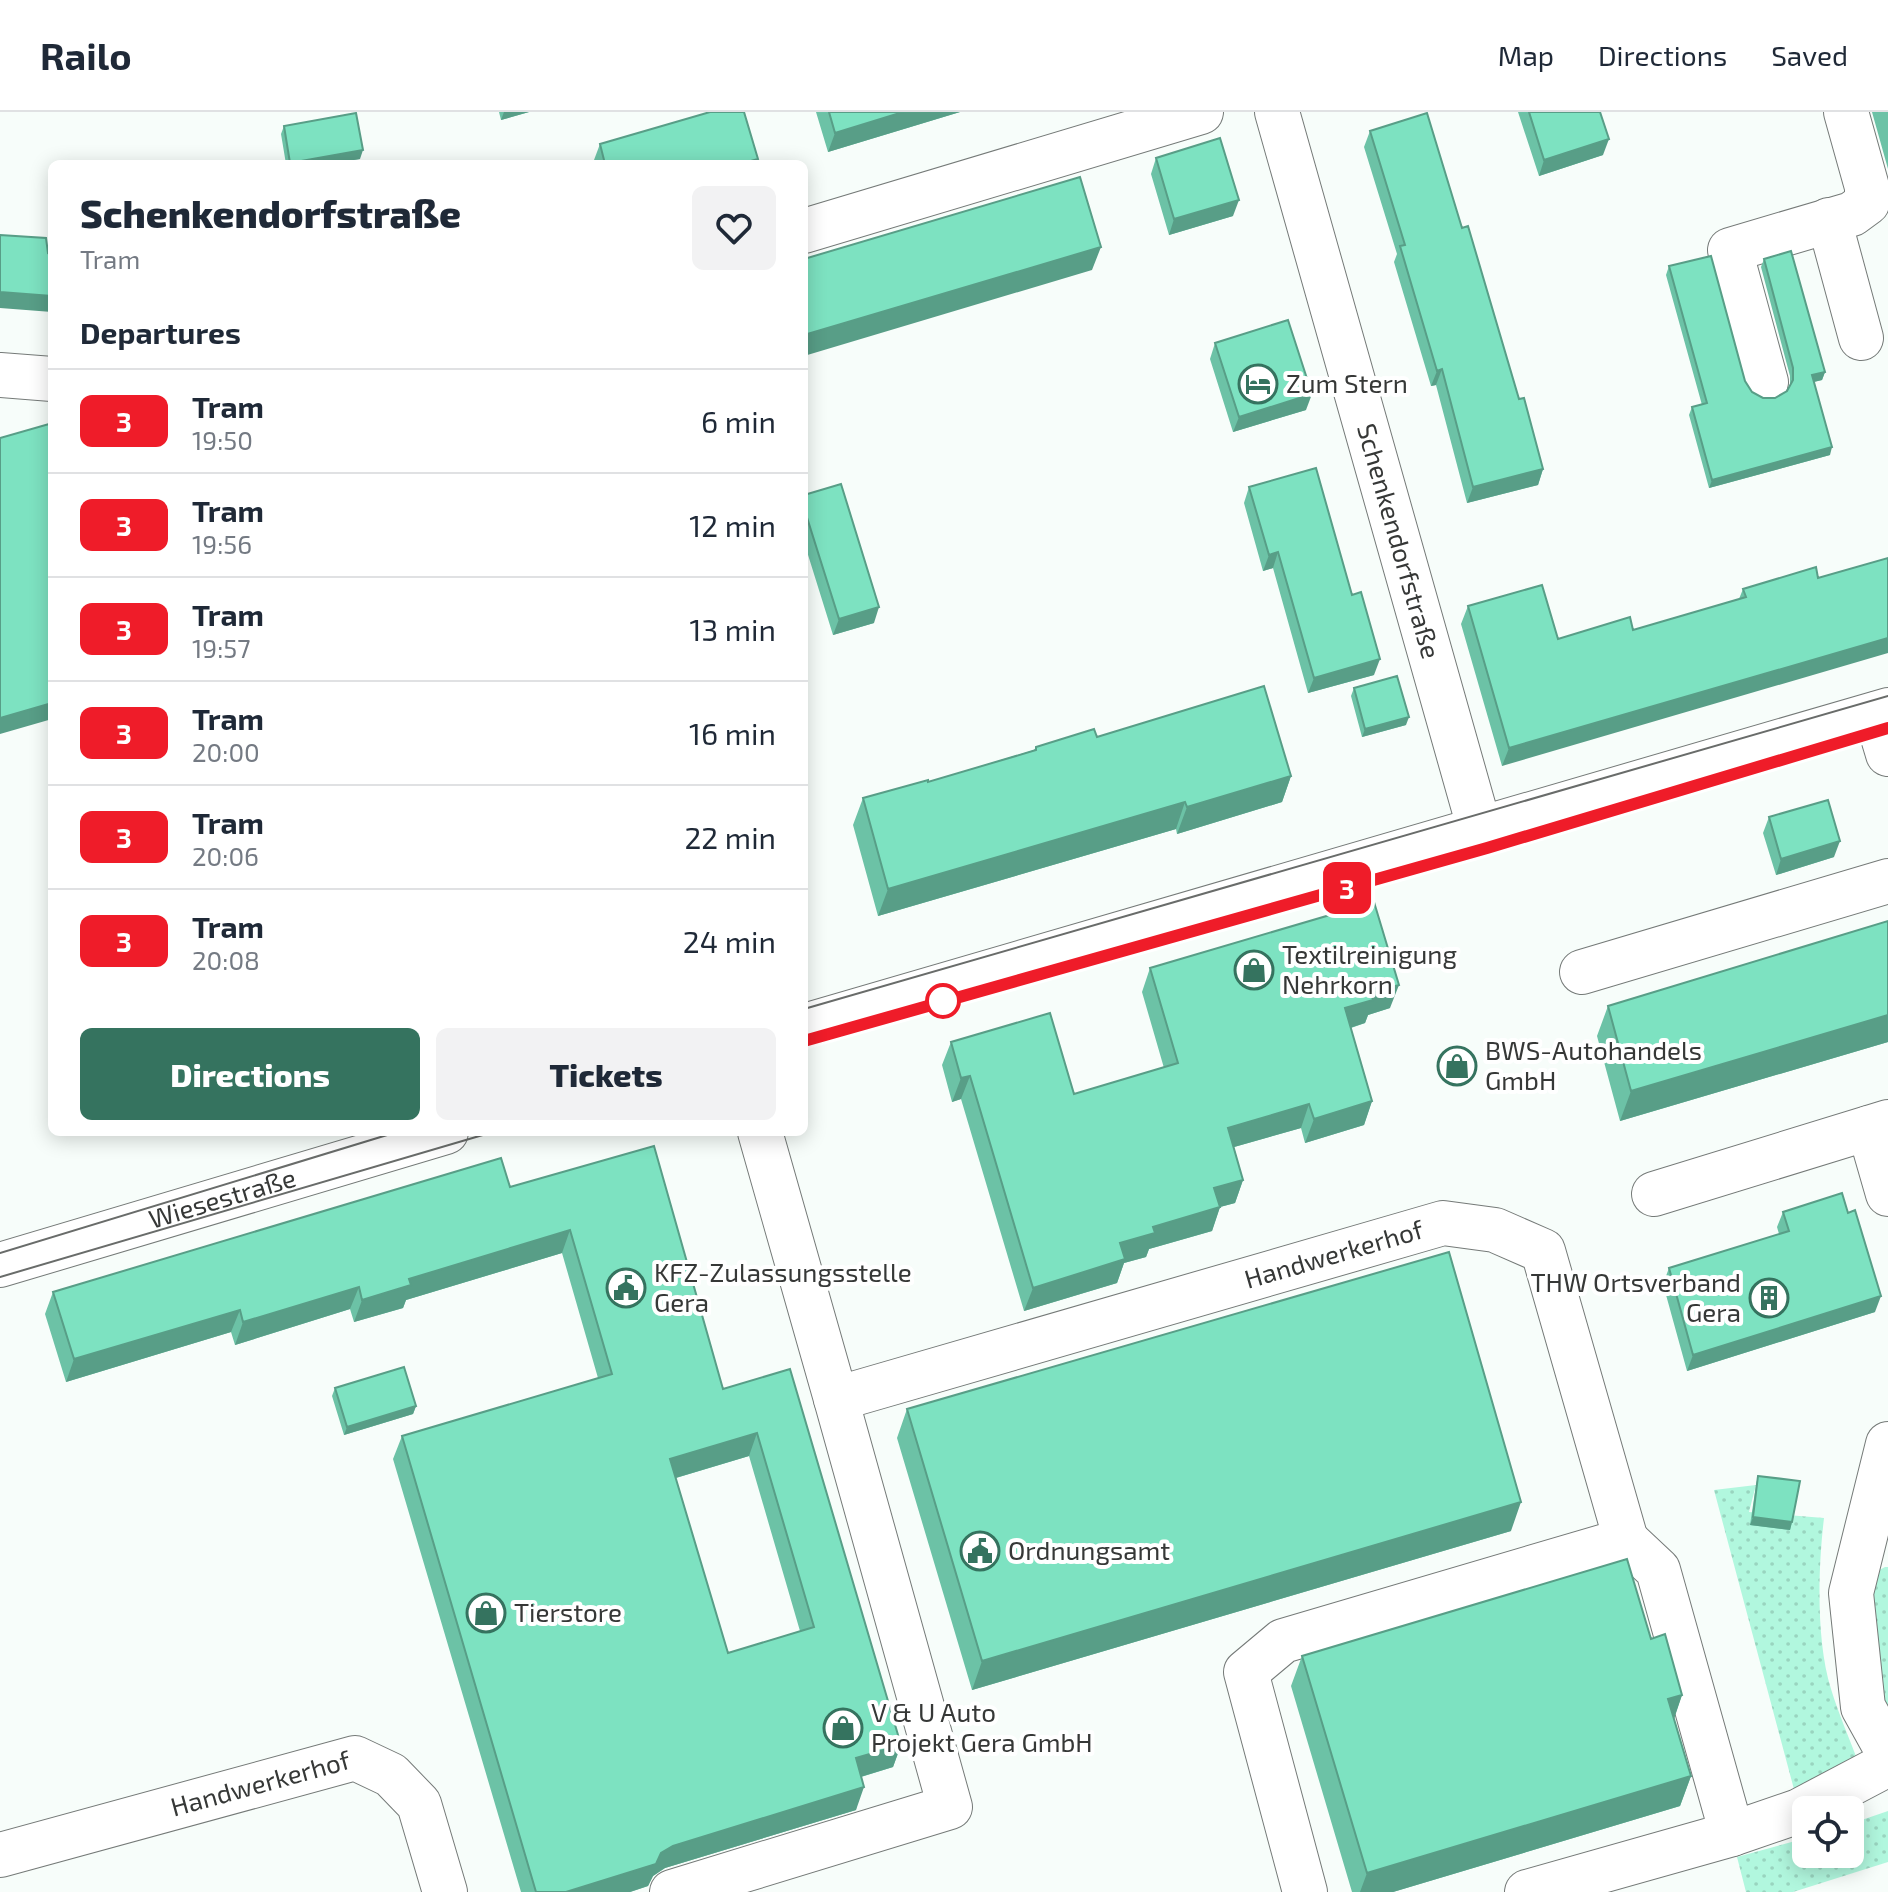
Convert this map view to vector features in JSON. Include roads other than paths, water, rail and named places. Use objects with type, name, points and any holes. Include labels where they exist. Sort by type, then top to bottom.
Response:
[{"type":"street","points":[[808,230],[1201,112]]},
{"type":"street","name":"Schenkendorfstraße","points":[[1277,112],[1480,830]]},
{"type":"street","points":[[1766,382],[1730,250],[1852,214],[1867,203],[1867,187],[1846,112]]},
{"type":"street","points":[[1829,220],[1861,338]]},
{"type":"street","points":[[0,375],[48,379]]},
{"type":"street","points":[[808,1025],[1480,830],[1884,726]]},
{"type":"street","points":[[1582,972],[1888,881]]},
{"type":"street","points":[[1654,1194],[1878,1125],[1888,1194]]},
{"type":"street","name":"Wiesestraße","points":[[0,1265],[433,1136]]},
{"type":"street","points":[[672,1892],[953,1817],[761,1136]]},
{"type":"street","name":"Handwerkerhof","points":[[836,1399],[1422,1228],[1443,1223],[1495,1230],[1543,1251],[1626,1540]]},
{"type":"street","points":[[1888,1444],[1877,1541],[1851,1593],[1863,1707],[1888,1752]]},
{"type":"street","points":[[1305,1892],[1246,1672],[1283,1641],[1626,1540],[1658,1570],[1732,1834]]},
{"type":"street","name":"Handwerkerhof","points":[[0,1855],[355,1758],[391,1775],[419,1804],[445,1892]]},
{"type":"street","points":[[1527,1892],[1732,1834],[1799,1811],[1888,1764]]},
{"type":"tram line","points":[[808,1008],[1888,696]]},
{"type":"tram line","points":[[808,1040],[1487,848],[1888,728]]},
{"type":"tram line","name":"3","points":[[808,1040],[1487,848],[1888,728]]},
{"type":"tram line","points":[[0,1253],[384,1136]]},
{"type":"tram line","points":[[0,1277],[479,1136]]},
{"type":"place","name":"Zum Stern","points":[[1258,384]]},
{"type":"place","name":"Textilreinigung Nehrkorn","points":[[1254,970]]},
{"type":"place","name":"BWS-Autohandels GmbH","points":[[1457,1066]]},
{"type":"place","name":"KFZ-Zulassungsstelle Gera","points":[[626,1288]]},
{"type":"place","name":"THW Ortsverband Gera","points":[[1769,1298]]},
{"type":"place","name":"Ordnungsamt","points":[[980,1551]]},
{"type":"place","name":"Tierstore","points":[[486,1613]]},
{"type":"place","name":"V & U Auto Projekt Gera GmbH","points":[[843,1728]]}]
